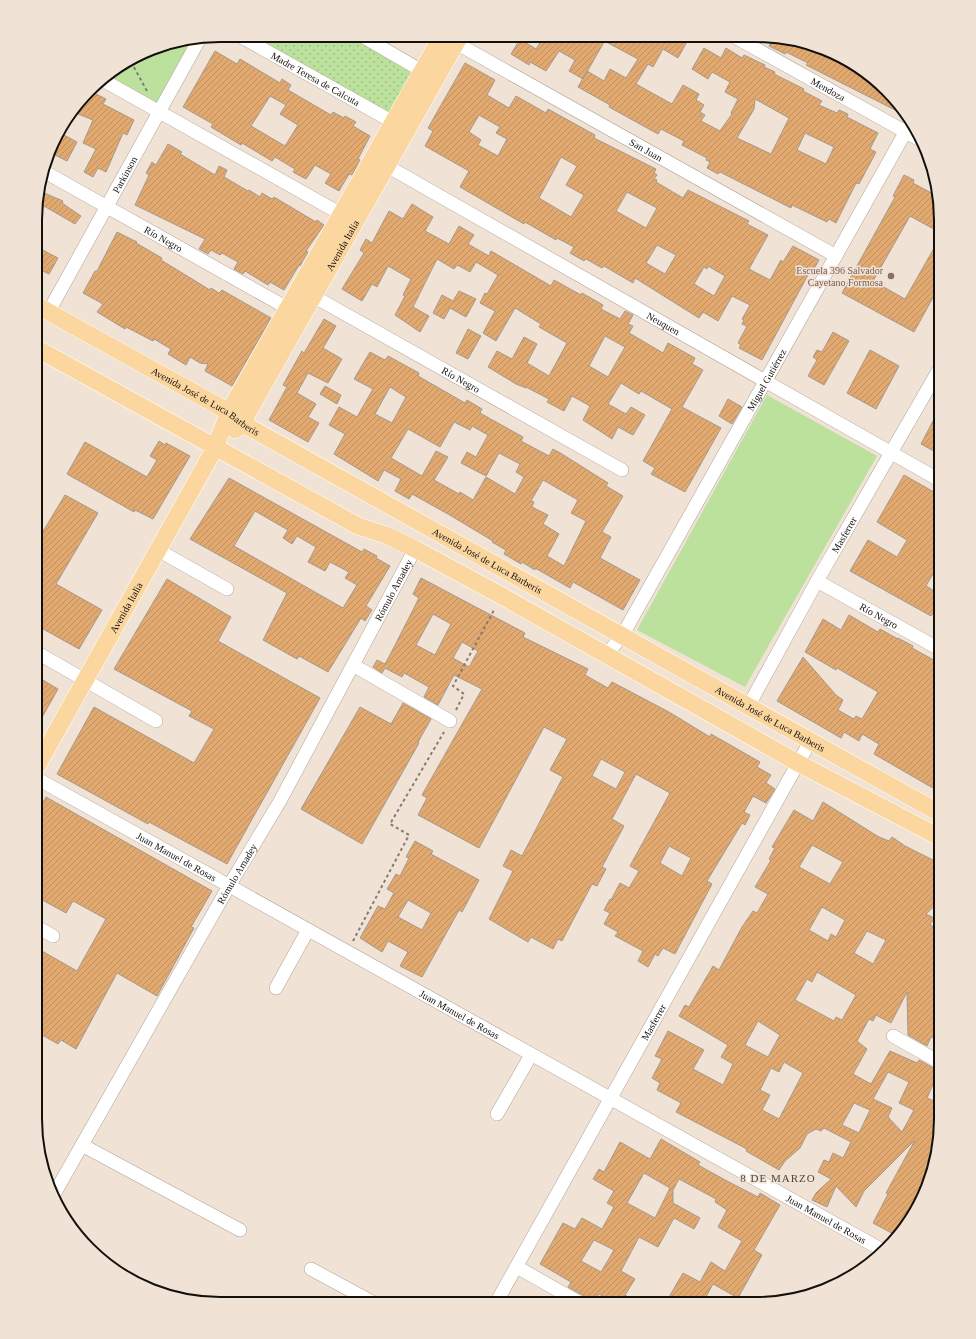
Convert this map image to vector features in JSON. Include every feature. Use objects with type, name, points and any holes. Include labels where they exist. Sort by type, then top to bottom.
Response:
[{"type":"main road","name":"Avenida Italia","points":[[306,293],[341,214],[393,122],[429,75],[450,42]]},
{"type":"main road","name":"Avenida Italia","points":[[215,448],[242,423],[306,293],[387,166],[429,75]]},
{"type":"main road","name":"Avenida José de Luca Barberis","points":[[43,308],[229,412],[242,423],[622,636],[749,705],[934,810]]},
{"type":"main road","name":"Avenida Italia","points":[[42,757],[215,448],[229,412],[295,313]]},
{"type":"main road","points":[[42,351],[358,526],[386,535],[415,549],[502,596],[798,763],[934,834]]},
{"type":"street","name":"Madre Teresa de Calcuta","points":[[250,42],[393,122]]},
{"type":"street","points":[[372,42],[429,75]]},
{"type":"street","name":"San Juan","points":[[459,42],[836,256]]},
{"type":"street","name":"Mendoza","points":[[745,42],[908,128]]},
{"type":"street","name":"Parkinson","points":[[43,308],[106,207],[197,44]]},
{"type":"street","points":[[107,83],[341,214]]},
{"type":"street","name":"Miguel Gutiérrez","points":[[606,655],[622,636],[908,128]]},
{"type":"street","name":"Neuquen","points":[[387,166],[766,380],[934,477]]},
{"type":"street","name":"Río Negro","points":[[48,174],[295,313]]},
{"type":"street","name":"Río Negro","points":[[306,293],[622,470]]},
{"type":"street","name":"Masferrer","points":[[749,705],[817,581],[934,378]]},
{"type":"street","name":"Rómulo Amadey","points":[[57,1189],[229,886],[280,801],[415,549]]},
{"type":"street","points":[[158,550],[227,589]]},
{"type":"street","name":"Río Negro","points":[[817,581],[934,646]]},
{"type":"street","points":[[42,656],[156,721]]},
{"type":"street","points":[[353,665],[450,721]]},
{"type":"street","name":"Masferrer","points":[[499,1297],[811,740]]},
{"type":"street","name":"Juan Manuel de Rosas","points":[[42,781],[878,1249]]},
{"type":"street","points":[[42,930],[53,936]]},
{"type":"street","points":[[276,988],[308,930]]},
{"type":"street","points":[[893,1036],[934,1059]]},
{"type":"street","points":[[497,1114],[531,1055]]},
{"type":"street","points":[[82,1145],[240,1230]]},
{"type":"street","points":[[516,1267],[570,1297]]},
{"type":"street","points":[[311,1269],[363,1297]]},
{"type":"path","points":[[133,65],[148,93]]},
{"type":"path","points":[[347,952],[409,835],[390,824],[464,694],[453,686],[502,596]]},
{"type":"green space","points":[[259,42],[360,42],[414,75],[391,114]]},
{"type":"green space","points":[[195,44],[159,111],[109,81],[141,60],[163,51]]},
{"type":"green space","points":[[767,395],[877,456],[745,687],[637,630]]},
{"type":"building","points":[[518,42],[525,42],[536,49],[540,42],[604,42],[583,79],[569,71],[575,60],[559,51],[546,71],[530,62],[529,65],[511,54]]},
{"type":"building","points":[[606,42],[687,42],[678,58],[663,49],[653,67],[648,64],[636,84],[672,104],[683,85],[699,94],[696,100],[704,105],[700,112],[705,115],[701,121],[720,131],[732,114],[731,113],[738,99],[725,92],[730,82],[712,72],[708,79],[692,69],[704,48],[721,58],[726,48],[742,58],[744,55],[765,65],[764,67],[775,72],[774,74],[804,89],[803,91],[822,101],[819,105],[837,113],[839,110],[848,114],[847,117],[878,133],[870,149],[876,152],[859,184],[856,183],[836,223],[829,219],[827,222],[792,205],[791,208],[720,172],[718,174],[707,168],[710,162],[706,160],[707,158],[682,145],[684,141],[661,129],[658,134],[609,107],[610,105],[578,87],[587,71],[604,81],[610,69],[626,78],[638,59]],"holes":[[[755,99],[789,118],[771,154],[737,138],[754,109]],[[805,133],[834,147],[826,164],[797,150]]]},
{"type":"building","points":[[771,43],[790,45],[813,51],[835,60],[855,72],[873,86],[896,110],[806,65],[808,63],[786,52],[785,54],[769,46]]},
{"type":"building","points":[[215,51],[237,64],[240,59],[280,83],[282,79],[291,85],[288,90],[331,115],[333,112],[356,122],[353,126],[370,136],[358,159],[360,160],[352,175],[349,174],[339,191],[325,183],[331,174],[315,165],[306,179],[293,172],[295,169],[275,157],[272,161],[242,143],[241,145],[211,127],[213,124],[183,107]],"holes":[[[270,96],[286,105],[280,114],[298,125],[285,146],[251,126]]]},
{"type":"building","points":[[465,63],[495,80],[487,95],[509,108],[516,96],[546,113],[548,109],[595,135],[594,138],[656,169],[654,173],[657,175],[654,179],[657,180],[656,182],[683,198],[688,190],[749,221],[747,224],[768,235],[749,269],[770,280],[781,260],[783,262],[793,246],[819,260],[811,274],[809,273],[762,360],[739,348],[741,345],[738,343],[747,326],[742,324],[744,320],[742,319],[750,305],[732,296],[718,321],[703,312],[699,318],[635,278],[633,283],[604,266],[602,268],[586,259],[584,261],[570,253],[574,247],[557,238],[556,240],[525,222],[524,224],[460,187],[469,171],[425,146],[433,131],[428,128]],"holes":[[[479,115],[500,127],[496,133],[507,139],[498,156],[478,145],[481,140],[469,132]],[[561,157],[577,166],[566,185],[584,195],[571,217],[539,198]],[[627,192],[657,208],[646,228],[616,211]],[[657,245],[676,255],[665,274],[646,263]],[[708,266],[725,276],[714,296],[694,284],[704,267],[707,269]]]},
{"type":"building","points":[[95,93],[106,99],[103,104],[134,120],[127,135],[123,133],[106,172],[98,168],[93,177],[84,172],[96,149],[83,143],[93,120],[78,114]]},
{"type":"building","points":[[64,135],[77,142],[67,161],[55,155]]},
{"type":"building","points":[[168,144],[182,152],[180,154],[215,175],[219,166],[227,170],[224,177],[248,191],[249,190],[260,197],[262,193],[272,199],[274,197],[316,222],[317,220],[324,225],[306,251],[308,252],[284,290],[270,282],[268,285],[245,271],[243,274],[234,269],[238,262],[222,253],[220,255],[211,250],[208,254],[199,249],[205,239],[135,205],[149,175],[146,173],[152,162],[156,165]]},
{"type":"building","points":[[904,175],[914,180],[913,183],[932,193],[934,209],[934,229],[910,216],[873,281],[905,299],[934,248],[934,296],[914,332],[842,293],[895,197],[893,196]]},
{"type":"building","points":[[44,193],[63,201],[62,203],[81,216],[75,224],[44,206],[42,210]]},
{"type":"building","points":[[412,204],[433,217],[425,231],[449,244],[459,226],[474,235],[468,244],[489,256],[491,251],[551,286],[554,280],[581,295],[582,293],[603,305],[601,309],[620,319],[625,311],[633,315],[628,324],[633,326],[629,333],[663,353],[668,343],[695,358],[692,364],[703,370],[682,407],[721,428],[685,492],[651,474],[655,468],[643,461],[672,409],[641,391],[639,394],[621,383],[608,404],[626,414],[631,407],[645,415],[633,435],[618,427],[612,439],[583,420],[590,406],[572,396],[564,411],[547,402],[549,399],[526,387],[516,384],[488,367],[497,351],[512,359],[524,337],[537,344],[527,363],[549,376],[567,343],[539,327],[541,324],[515,308],[496,341],[483,333],[495,311],[480,303],[485,293],[487,294],[498,275],[476,262],[470,272],[457,265],[454,269],[437,259],[413,307],[429,316],[420,332],[395,315],[405,296],[403,295],[411,279],[388,266],[377,287],[372,284],[362,301],[342,289],[364,253],[360,250],[366,239],[372,243],[389,211],[403,219]],"holes":[[[605,336],[625,347],[608,377],[589,366]]]},
{"type":"building","points":[[117,232],[137,242],[136,243],[162,258],[161,260],[210,290],[211,288],[219,293],[222,290],[271,318],[232,386],[205,371],[208,364],[200,363],[190,357],[186,365],[168,354],[171,349],[154,339],[153,341],[126,327],[125,329],[97,312],[103,304],[83,293],[95,271],[97,271]]},
{"type":"building","points":[[42,250],[58,258],[49,274],[42,271]]},
{"type":"building","points":[[459,291],[476,299],[466,317],[450,308],[444,319],[433,313],[442,295],[453,301]]},
{"type":"building","points":[[324,319],[336,326],[323,348],[342,359],[328,383],[308,373],[297,393],[316,404],[308,417],[319,423],[308,442],[269,420],[287,387],[283,385],[302,351],[304,353]]},
{"type":"building","points":[[468,329],[481,336],[468,359],[456,353]]},
{"type":"building","points":[[833,332],[849,341],[824,385],[808,376],[817,360],[813,357],[817,350],[822,352]]},
{"type":"building","points":[[870,350],[899,366],[876,409],[847,393]]},
{"type":"building","points":[[370,352],[385,360],[388,356],[419,373],[418,376],[465,403],[467,400],[482,409],[480,413],[523,437],[521,441],[549,456],[553,449],[608,483],[606,486],[623,496],[602,532],[611,537],[600,558],[640,580],[623,610],[573,582],[570,588],[535,568],[535,570],[522,562],[521,564],[504,554],[506,550],[492,542],[493,541],[448,514],[412,494],[409,499],[395,491],[401,479],[384,470],[378,481],[334,454],[345,434],[329,425],[339,407],[357,417],[373,389],[354,379]],"holes":[[[390,387],[406,397],[392,423],[375,414]],[[454,422],[470,430],[472,426],[488,435],[476,457],[467,452],[461,463],[486,476],[499,453],[520,464],[516,472],[524,477],[515,494],[486,477],[473,500],[434,480],[448,457],[436,451],[422,476],[391,458],[408,429],[440,447]],[[543,480],[578,500],[571,513],[586,521],[564,566],[547,556],[559,534],[543,524],[548,515],[532,507],[534,502],[531,501]]]},
{"type":"building","points":[[325,386],[341,395],[337,404],[320,394]]},
{"type":"building","points":[[728,399],[742,407],[732,424],[719,416]]},
{"type":"building","points":[[934,419],[934,451],[921,444]]},
{"type":"building","points":[[159,441],[165,445],[166,443],[190,456],[153,519],[135,510],[134,512],[67,474],[85,442],[147,477],[157,460],[150,456]]},
{"type":"building","points":[[904,475],[934,492],[934,572],[926,586],[934,591],[934,614],[931,616],[850,571],[868,540],[897,557],[907,540],[877,522]]},
{"type":"building","points":[[229,478],[362,552],[364,549],[377,556],[376,558],[390,566],[366,606],[372,610],[365,621],[361,618],[328,672],[299,656],[297,659],[263,640],[287,593],[190,539]],"holes":[[[255,511],[288,530],[283,538],[292,544],[297,536],[316,547],[308,562],[325,571],[330,562],[349,572],[345,578],[357,585],[343,608],[234,546]]]},
{"type":"building","points":[[65,495],[98,513],[56,584],[102,610],[79,649],[42,628],[42,533]]},
{"type":"building","points":[[421,578],[525,633],[523,637],[588,669],[585,675],[608,688],[612,682],[669,712],[710,737],[711,734],[760,762],[757,767],[771,775],[766,783],[775,789],[766,803],[753,796],[744,812],[750,815],[745,825],[742,823],[707,881],[712,884],[675,954],[663,948],[658,956],[655,954],[648,967],[638,961],[643,951],[615,936],[618,932],[604,924],[610,913],[604,910],[620,883],[629,888],[639,871],[630,866],[670,793],[636,774],[612,819],[624,826],[602,867],[606,869],[597,886],[592,884],[562,941],[558,939],[553,949],[531,937],[528,942],[489,919],[513,871],[503,866],[511,850],[522,856],[563,777],[550,770],[567,739],[544,727],[479,848],[418,815],[427,798],[422,795],[482,689],[454,675],[438,705],[424,697],[429,687],[404,673],[402,677],[385,668],[382,673],[373,667],[377,660],[385,664],[419,598],[413,594]],"holes":[[[433,614],[451,624],[435,655],[416,645]],[[462,642],[478,651],[469,667],[453,658]],[[601,759],[625,772],[616,789],[592,776]],[[669,846],[691,858],[682,876],[660,863]]]},
{"type":"building","points":[[167,579],[231,617],[218,641],[320,698],[227,864],[149,822],[148,824],[57,774],[94,707],[194,763],[214,729],[189,716],[192,711],[114,669]]},
{"type":"building","points":[[849,615],[878,632],[880,629],[898,638],[934,660],[934,789],[874,754],[879,744],[862,734],[859,741],[844,732],[841,738],[777,701],[803,657],[836,695],[843,700],[838,710],[854,719],[856,716],[862,719],[878,692],[837,668],[836,670],[805,652],[823,619],[841,630]]},
{"type":"building","points":[[42,680],[58,689],[42,717]]},
{"type":"building","points":[[403,703],[431,719],[362,844],[301,809],[360,707],[391,724]]},
{"type":"building","points":[[46,797],[212,891],[191,927],[194,928],[157,996],[117,973],[76,1049],[61,1040],[58,1044],[42,1035],[42,951],[77,971],[106,919],[73,901],[66,913],[42,900],[42,805]]},
{"type":"building","points":[[823,802],[879,837],[889,841],[892,837],[905,846],[934,860],[934,907],[926,914],[934,918],[930,925],[934,927],[934,1038],[931,1037],[927,1046],[908,1035],[907,992],[891,1023],[876,1015],[873,1021],[869,1019],[857,1041],[867,1049],[853,1074],[871,1084],[890,1051],[917,1063],[919,1060],[934,1068],[934,1082],[927,1098],[934,1101],[934,1130],[928,1165],[916,1198],[904,1218],[892,1233],[873,1223],[888,1194],[886,1193],[915,1140],[864,1191],[856,1207],[836,1186],[827,1207],[812,1200],[816,1193],[831,1179],[818,1172],[824,1160],[829,1162],[833,1153],[843,1158],[851,1142],[824,1128],[821,1131],[816,1129],[807,1134],[800,1148],[785,1161],[779,1170],[746,1151],[747,1149],[676,1112],[681,1103],[657,1090],[660,1083],[652,1078],[662,1059],[655,1056],[668,1031],[704,1050],[693,1069],[723,1085],[733,1064],[721,1057],[728,1045],[679,1016],[685,1005],[689,1007],[713,966],[719,970],[742,927],[753,911],[757,913],[768,894],[755,887],[771,860],[769,859],[775,848],[772,847],[794,810],[813,821]],"holes":[[[812,845],[843,862],[830,884],[799,867]],[[822,907],[845,920],[836,937],[831,934],[828,941],[809,930]],[[867,931],[886,940],[873,964],[854,953]],[[817,972],[856,995],[842,1020],[836,1017],[834,1021],[795,1000],[807,979],[812,982]],[[758,1021],[780,1035],[768,1057],[745,1045]],[[784,1062],[803,1073],[779,1119],[762,1110],[770,1095],[760,1090],[771,1068],[779,1072]],[[888,1072],[909,1082],[899,1103],[914,1110],[902,1132],[888,1117],[892,1108],[873,1099]],[[854,1103],[870,1110],[859,1133],[842,1125]]]},
{"type":"building","points":[[415,841],[433,851],[431,854],[479,880],[462,912],[459,910],[422,977],[400,966],[408,952],[388,941],[382,952],[360,938],[378,906],[385,909],[394,893],[387,889],[396,874],[400,876],[409,858],[406,857]],"holes":[[[408,900],[431,913],[422,930],[398,917]]]},
{"type":"building","points":[[661,1139],[700,1162],[698,1165],[758,1197],[760,1193],[780,1205],[754,1250],[762,1255],[739,1297],[713,1284],[706,1297],[669,1297],[683,1273],[700,1282],[711,1262],[725,1271],[742,1241],[718,1227],[727,1210],[715,1202],[716,1199],[679,1179],[673,1190],[673,1203],[700,1218],[694,1229],[674,1218],[658,1247],[639,1237],[621,1271],[635,1279],[625,1295],[628,1297],[604,1297],[599,1294],[597,1297],[586,1297],[568,1287],[571,1282],[540,1264],[563,1223],[575,1229],[582,1218],[602,1229],[614,1207],[607,1203],[614,1191],[593,1179],[599,1169],[604,1172],[620,1142],[650,1159]],"holes":[[[644,1173],[670,1188],[655,1218],[627,1203]],[[594,1240],[614,1250],[601,1272],[581,1261]]]},
{"type":"place","name":"Escuela 396 Salvador Cayetano Formosa","points":[[891,276]]},
{"type":"district","name":"8 DE MARZO","points":[[778,1178]]}]
